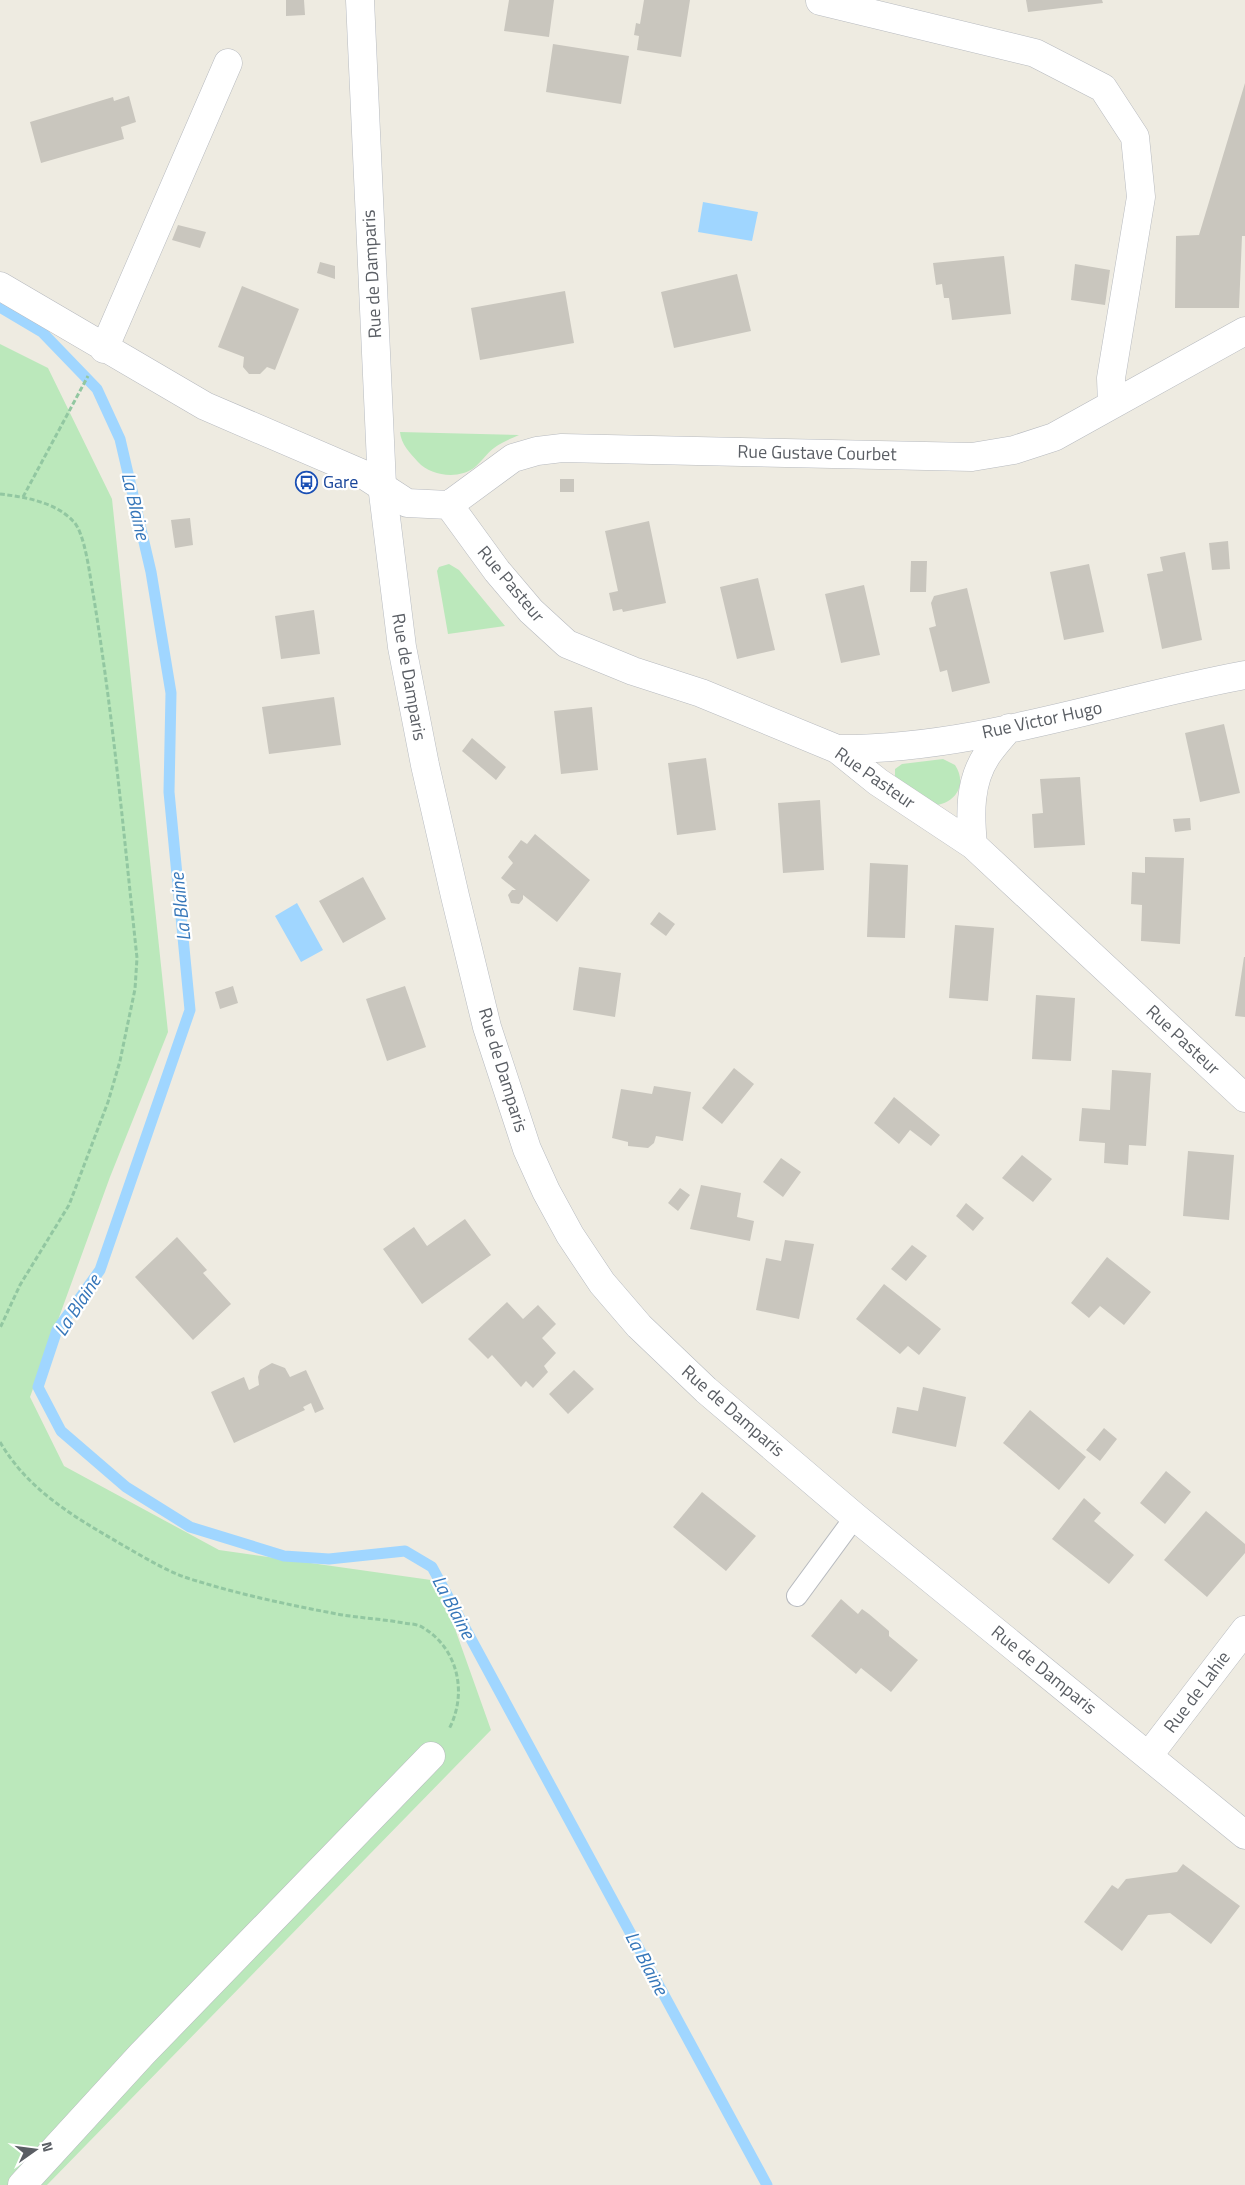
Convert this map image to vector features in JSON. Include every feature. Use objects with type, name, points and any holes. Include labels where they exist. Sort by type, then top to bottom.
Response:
[{"type":"street","name":"Rue de Damparis","points":[[360,0],[382,485],[402,648],[454,896],[487,1027],[527,1149],[546,1191],[570,1235],[602,1283],[639,1326],[706,1390],[855,1517],[1245,1835]]},
{"type":"street","points":[[820,1],[1035,53],[1102,88],[1135,137],[1141,197],[1111,378],[1112,404]]},
{"type":"street","points":[[104,349],[228,63]]},
{"type":"street","points":[[0,286],[104,349],[205,406],[361,473],[407,503],[449,505]]},
{"type":"street","name":"Rue Gustave Courbet","points":[[449,505],[513,458],[537,451],[562,448],[972,457],[1014,450],[1054,437],[1245,331]]},
{"type":"street","name":"Rue Pasteur","points":[[449,505],[497,571],[531,611],[567,644],[633,670],[701,693],[837,750],[878,782],[972,845],[1245,1098]]},
{"type":"street","name":"Rue Victor Hugo","points":[[837,750],[908,747],[1047,721],[1245,675]]},
{"type":"street","points":[[972,845],[970,809],[975,782],[986,756],[1009,728]]},
{"type":"street","name":"Rue de Lahie","points":[[1149,1755],[1245,1630]]},
{"type":"street","points":[[22,2185],[142,2054],[431,1756]]},
{"type":"lane","points":[[798,1596],[855,1517]]},
{"type":"path","points":[[23,497],[90,372]]},
{"type":"path","points":[[0,494],[23,497],[50,506],[74,522],[85,547],[105,671],[137,958],[135,989],[120,1061],[108,1102],[69,1206],[20,1285],[0,1328]]},
{"type":"path","points":[[0,1442],[27,1478],[48,1498],[74,1517],[165,1569],[196,1581],[305,1608],[421,1626],[438,1639],[451,1656],[458,1676],[459,1696],[454,1718],[431,1756]]},
{"type":"green space","points":[[0,344],[48,368],[112,499],[168,1032],[110,1177],[30,1397],[64,1466],[219,1550],[438,1581],[491,1730],[47,2185],[0,2185]]},
{"type":"green space","points":[[400,432],[519,435],[494,448],[475,467],[468,471],[461,474],[445,475],[430,471],[418,462],[404,444]]},
{"type":"green space","points":[[449,564],[459,570],[505,626],[448,634],[437,571],[439,567]]},
{"type":"green space","points":[[943,759],[955,765],[960,778],[960,785],[955,796],[944,803],[937,805],[895,777],[895,769],[902,764]]},
{"type":"water","points":[[703,202],[758,212],[752,241],[698,232]]},
{"type":"water","points":[[297,903],[323,950],[301,962],[275,916]]},
{"type":"building","points":[[286,0],[304,0],[305,15],[286,16]]},
{"type":"building","points":[[509,0],[554,0],[549,37],[504,31]]},
{"type":"building","points":[[644,0],[690,0],[681,57],[637,50],[639,36],[634,35],[636,23],[640,24]]},
{"type":"building","points":[[1026,0],[1102,0],[1103,3],[1028,12]]},
{"type":"building","points":[[553,44],[629,56],[621,104],[546,92]]},
{"type":"building","points":[[1245,83],[1245,236],[1242,236],[1239,308],[1175,308],[1176,236],[1199,235]]},
{"type":"building","points":[[129,96],[136,122],[121,127],[124,139],[41,163],[30,122],[113,97],[114,101]]},
{"type":"building","points":[[178,225],[206,232],[200,248],[172,240]]},
{"type":"building","points":[[1004,256],[1011,314],[952,320],[949,298],[944,298],[942,284],[936,285],[933,263]]},
{"type":"building","points":[[320,262],[335,266],[335,279],[317,273]]},
{"type":"building","points":[[1075,264],[1110,270],[1105,305],[1071,300]]},
{"type":"building","points":[[737,274],[751,331],[674,348],[661,292]]},
{"type":"building","points":[[242,286],[299,309],[275,370],[267,367],[260,374],[249,374],[243,367],[244,357],[218,347]]},
{"type":"building","points":[[565,291],[574,343],[480,360],[471,308]]},
{"type":"building","points":[[560,479],[574,479],[574,492],[560,492]]},
{"type":"building","points":[[190,518],[193,545],[175,548],[171,520]]},
{"type":"building","points":[[649,521],[666,603],[623,612],[622,609],[613,611],[609,593],[618,591],[605,531]]},
{"type":"building","points":[[1228,541],[1230,569],[1212,570],[1209,543]]},
{"type":"building","points":[[1185,552],[1202,640],[1162,649],[1147,574],[1163,571],[1160,557]]},
{"type":"building","points":[[911,561],[927,561],[926,592],[910,592]]},
{"type":"building","points":[[1089,564],[1104,632],[1064,640],[1050,572]]},
{"type":"building","points":[[758,578],[775,650],[737,659],[720,587]]},
{"type":"building","points":[[864,585],[880,655],[841,663],[825,594]]},
{"type":"building","points":[[967,588],[990,683],[952,692],[947,670],[940,672],[929,628],[936,626],[931,603],[934,596]]},
{"type":"building","points":[[314,610],[320,654],[281,659],[275,616]]},
{"type":"building","points":[[334,697],[341,745],[269,754],[262,707]]},
{"type":"building","points":[[592,707],[598,770],[561,774],[554,711]]},
{"type":"building","points":[[1224,724],[1240,793],[1200,802],[1185,733]]},
{"type":"building","points":[[472,738],[506,767],[496,780],[462,751]]},
{"type":"building","points":[[706,758],[716,830],[677,835],[668,763]]},
{"type":"building","points":[[1080,777],[1085,845],[1034,848],[1032,814],[1043,813],[1040,779]]},
{"type":"building","points":[[820,800],[824,870],[783,873],[778,803]]},
{"type":"building","points":[[1190,818],[1191,830],[1175,832],[1173,819]]},
{"type":"building","points":[[535,834],[590,880],[557,922],[523,895],[523,899],[519,904],[511,903],[508,895],[512,890],[516,890],[501,878],[513,863],[508,857],[521,840],[527,844]]},
{"type":"building","points":[[1145,857],[1184,858],[1180,944],[1141,941],[1142,905],[1131,904],[1132,872],[1145,873]]},
{"type":"building","points":[[870,863],[908,865],[905,938],[867,937]]},
{"type":"building","points":[[363,877],[386,919],[343,943],[319,901]]},
{"type":"building","points":[[659,912],[675,924],[666,936],[650,924]]},
{"type":"building","points":[[955,925],[994,928],[988,1001],[949,998]]},
{"type":"building","points":[[1245,957],[1245,1017],[1235,1016]]},
{"type":"building","points":[[579,967],[621,973],[615,1017],[573,1010]]},
{"type":"building","points":[[233,986],[238,1003],[220,1009],[215,992]]},
{"type":"building","points":[[405,986],[426,1047],[387,1061],[366,999]]},
{"type":"building","points":[[1036,995],[1075,998],[1071,1061],[1032,1059]]},
{"type":"building","points":[[734,1068],[754,1084],[722,1124],[702,1108]]},
{"type":"building","points":[[1112,1070],[1151,1073],[1146,1146],[1129,1145],[1128,1165],[1104,1163],[1105,1143],[1079,1141],[1082,1108],[1110,1110]]},
{"type":"building","points":[[654,1086],[691,1092],[683,1141],[656,1136],[654,1143],[648,1148],[628,1146],[628,1142],[612,1138],[621,1089],[652,1094]]},
{"type":"building","points":[[894,1097],[940,1135],[931,1146],[910,1130],[899,1144],[874,1123]]},
{"type":"building","points":[[1188,1151],[1234,1155],[1229,1220],[1183,1216]]},
{"type":"building","points":[[1022,1155],[1052,1179],[1033,1202],[1002,1178]]},
{"type":"building","points":[[781,1158],[801,1172],[783,1197],[763,1182]]},
{"type":"building","points":[[701,1185],[741,1193],[737,1217],[754,1221],[750,1241],[690,1229]]},
{"type":"building","points":[[680,1188],[690,1195],[678,1211],[668,1203]]},
{"type":"building","points":[[966,1203],[984,1218],[973,1231],[956,1216]]},
{"type":"building","points":[[465,1219],[491,1255],[422,1304],[383,1249],[414,1227],[427,1246]]},
{"type":"building","points":[[177,1237],[207,1270],[203,1273],[231,1304],[193,1340],[135,1277]]},
{"type":"building","points":[[785,1240],[814,1244],[799,1319],[756,1310],[766,1258],[781,1261]]},
{"type":"building","points":[[912,1245],[927,1256],[906,1281],[891,1269]]},
{"type":"building","points":[[1107,1257],[1151,1292],[1124,1325],[1100,1306],[1089,1318],[1071,1303]]},
{"type":"building","points":[[884,1284],[941,1329],[919,1355],[908,1346],[900,1354],[856,1319]]},
{"type":"building","points":[[507,1302],[523,1319],[538,1305],[556,1324],[542,1338],[556,1353],[544,1366],[548,1372],[533,1388],[526,1381],[521,1387],[492,1355],[488,1359],[468,1339]]},
{"type":"building","points":[[272,1363],[285,1368],[290,1377],[306,1370],[324,1409],[315,1413],[311,1403],[303,1407],[305,1410],[234,1443],[211,1392],[244,1377],[249,1390],[259,1385],[258,1377],[260,1370]]},
{"type":"building","points":[[574,1370],[594,1389],[568,1414],[549,1394]]},
{"type":"building","points":[[923,1387],[966,1397],[956,1447],[892,1433],[897,1407],[918,1411]]},
{"type":"building","points":[[1030,1410],[1086,1457],[1059,1490],[1003,1443]]},
{"type":"building","points":[[1104,1428],[1117,1439],[1100,1461],[1086,1450]]},
{"type":"building","points":[[1166,1471],[1191,1492],[1165,1524],[1140,1503]]},
{"type":"building","points":[[702,1492],[756,1536],[726,1571],[673,1527]]},
{"type":"building","points":[[1084,1498],[1101,1513],[1094,1521],[1134,1555],[1109,1584],[1052,1539]]},
{"type":"building","points":[[1206,1511],[1245,1544],[1245,1553],[1207,1597],[1164,1560]]},
{"type":"building","points":[[841,1599],[858,1614],[862,1609],[869,1614],[889,1631],[889,1636],[918,1660],[891,1692],[861,1668],[856,1674],[811,1636]]},
{"type":"building","points":[[1183,1864],[1240,1906],[1211,1944],[1170,1913],[1148,1915],[1122,1951],[1084,1922],[1112,1885],[1118,1889],[1126,1879],[1177,1872]]},
{"type":"waterway","name":"La Blaine","points":[[0,307],[42,332],[97,389],[120,439],[151,572],[171,693],[169,792],[190,1010],[100,1270],[57,1330],[38,1387],[61,1431],[126,1487],[190,1527],[284,1556],[329,1559],[405,1551],[432,1567],[767,2185]]},
{"type":"place","name":"Gare","points":[[307,482]]}]
